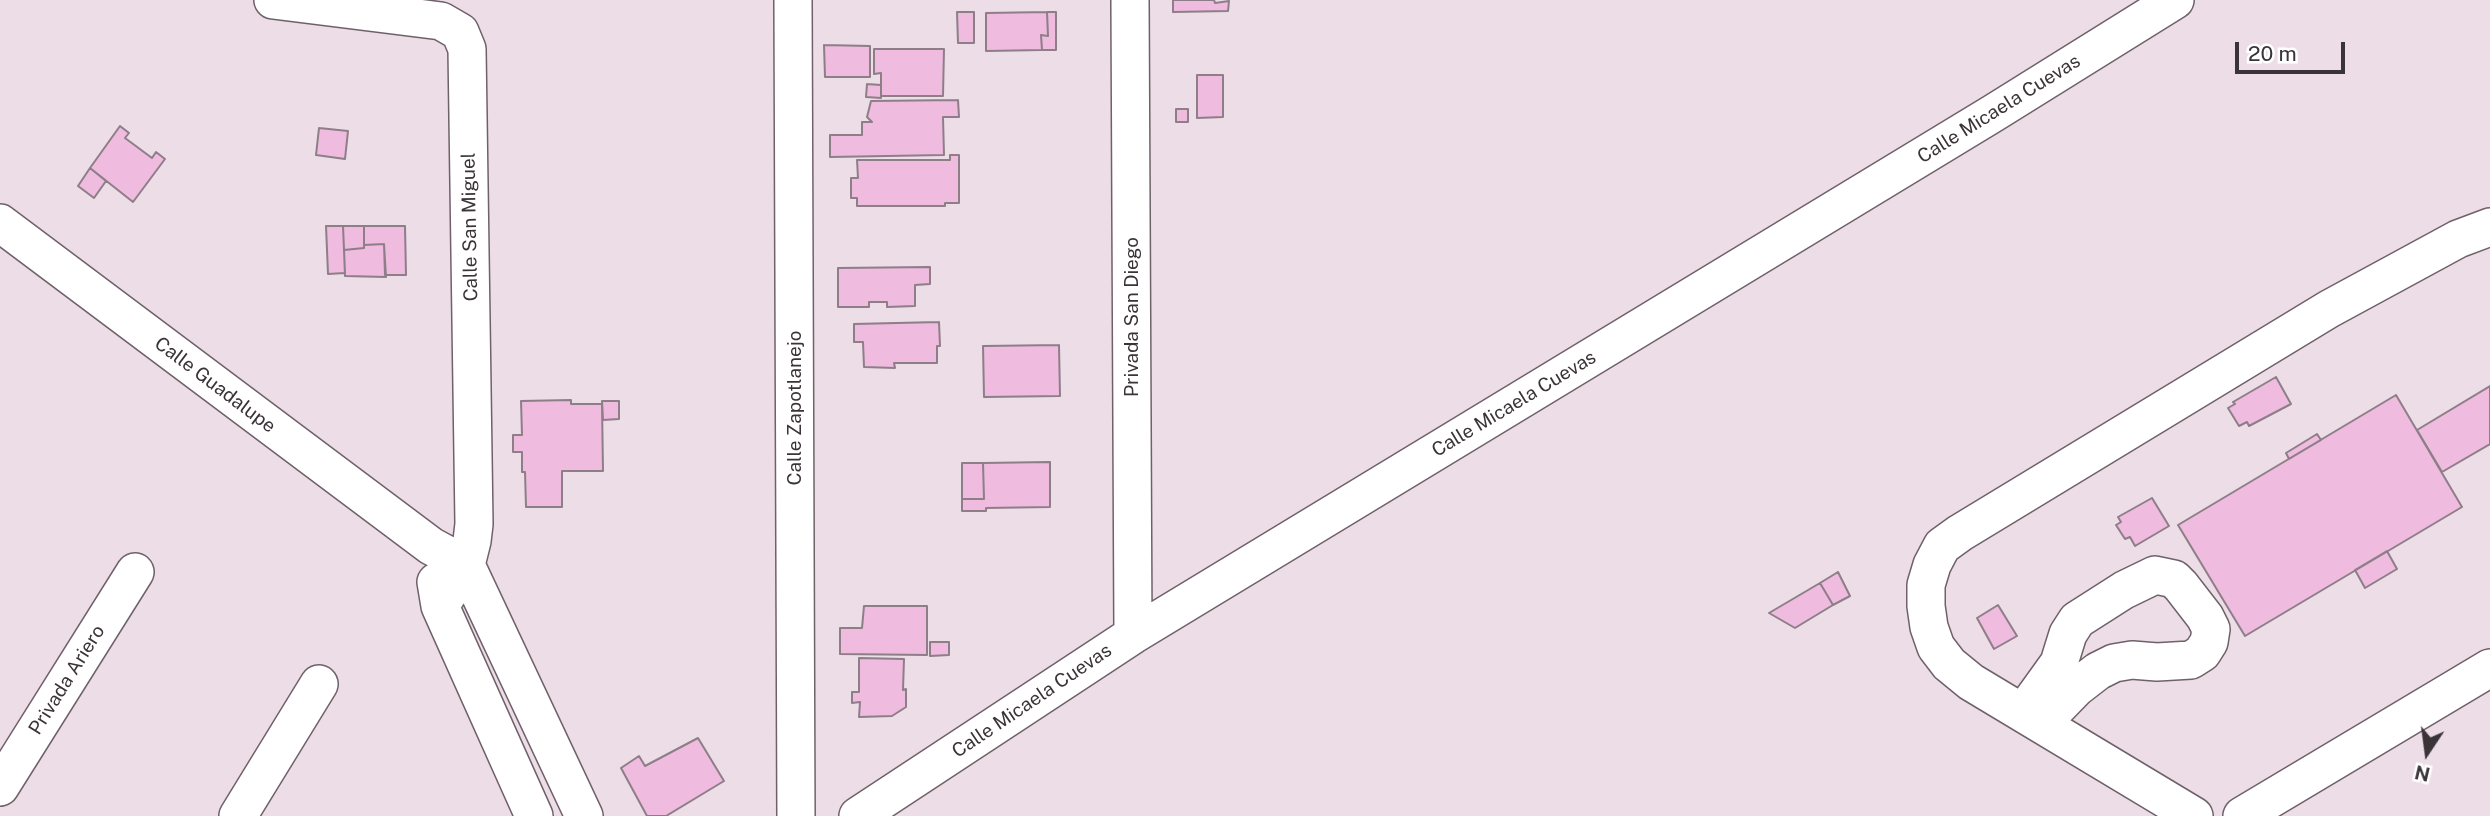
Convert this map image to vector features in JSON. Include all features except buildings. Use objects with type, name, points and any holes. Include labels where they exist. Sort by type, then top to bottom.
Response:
[{"type":"street","name":"Calle San Miguel","points":[[273,0],[441,21],[460,32],[467,49],[474,524],[466,565],[440,606]]},
{"type":"street","name":"Calle Zapotlanejo","points":[[793,0],[796,816]]},
{"type":"street","name":"Privada San Diego","points":[[1130,0],[1133,635]]},
{"type":"street","name":"Calle Micaela Cuevas","points":[[859,816],[1133,635],[1992,114],[2175,0]]},
{"type":"street","name":"Calle Guadalupe","points":[[0,223],[431,546],[466,565]]},
{"type":"street","points":[[2194,816],[1971,682],[1950,664],[1936,646],[1926,606],[1926,585],[1931,565],[1942,546],[1960,533],[2329,309],[2458,239],[2490,227]]},
{"type":"street","points":[[431,546],[440,606],[534,816]]},
{"type":"street","points":[[466,565],[583,816]]},
{"type":"street","name":"Privada Ariero","points":[[0,787],[135,572]]},
{"type":"street","points":[[2155,575],[2174,579],[2206,617],[2211,629],[2209,642],[2202,653],[2191,660],[2132,660],[2114,663],[2098,671],[2032,719],[2059,663],[2068,634],[2077,620],[2124,590],[2155,575]]},
{"type":"street","points":[[2242,816],[2490,667]]},
{"type":"street","points":[[238,816],[319,684]]}]
